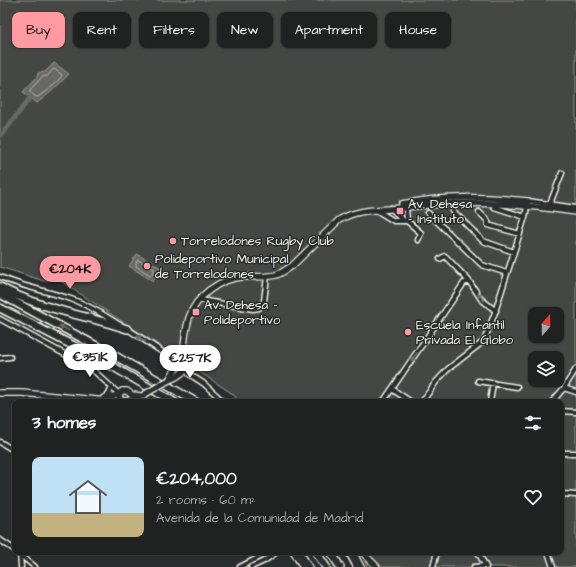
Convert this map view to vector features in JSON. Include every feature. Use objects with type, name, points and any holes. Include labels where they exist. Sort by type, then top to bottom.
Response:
[{"type":"highway","points":[[0,287],[30,302],[128,329]]},
{"type":"highway","points":[[0,294],[122,359],[191,399]]},
{"type":"highway","points":[[0,308],[105,362],[169,399]]},
{"type":"highway","points":[[163,395],[167,399]]},
{"type":"highway","points":[[301,555],[308,567]]},
{"type":"highway","points":[[318,555],[326,567]]},
{"type":"highway","points":[[333,555],[340,567]]},
{"type":"street","points":[[549,206],[562,173]]},
{"type":"street","points":[[391,208],[409,202],[452,198],[493,197],[528,204]]},
{"type":"street","points":[[174,376],[176,365],[179,363],[184,350],[190,317],[194,307],[211,288],[231,279],[277,275],[292,266],[339,220],[356,212],[456,202],[528,204],[576,208]]},
{"type":"street","points":[[424,399],[436,382],[448,369],[484,341],[496,311],[528,204]]},
{"type":"street","points":[[406,206],[406,221]]},
{"type":"street","points":[[549,206],[576,212]]},
{"type":"street","points":[[494,207],[525,217]]},
{"type":"street","points":[[391,208],[421,233],[418,240]]},
{"type":"street","points":[[376,209],[394,221],[406,221]]},
{"type":"street","points":[[453,211],[483,241],[514,252]]},
{"type":"street","points":[[479,212],[488,222],[488,225],[520,234]]},
{"type":"street","points":[[428,213],[482,265],[507,273]]},
{"type":"street","points":[[440,259],[445,256],[470,281],[481,299],[496,311]]},
{"type":"street","points":[[200,300],[253,309],[259,308],[264,301],[267,276]]},
{"type":"street","points":[[0,277],[12,282],[71,299],[94,308],[166,355],[179,363],[183,363],[186,367]]},
{"type":"street","points":[[385,399],[464,283],[470,281]]},
{"type":"street","points":[[0,319],[92,369],[119,394],[120,399]]},
{"type":"street","points":[[166,355],[176,357],[184,350]]},
{"type":"street","points":[[184,350],[186,367],[189,374],[203,383],[221,399]]},
{"type":"street","points":[[0,358],[10,357]]},
{"type":"street","points":[[138,399],[174,376],[184,372],[186,367]]},
{"type":"street","points":[[555,399],[564,388],[576,369]]},
{"type":"street","points":[[478,381],[517,388]]},
{"type":"street","points":[[490,399],[493,384]]},
{"type":"street","points":[[104,398],[109,394],[112,387]]},
{"type":"street","points":[[564,388],[576,392]]},
{"type":"street","points":[[392,389],[407,399]]},
{"type":"street","points":[[0,393],[22,393],[97,399],[119,394],[124,391],[132,396],[142,396]]},
{"type":"street","points":[[128,399],[129,394]]},
{"type":"street","points":[[564,411],[576,412]]},
{"type":"street","points":[[0,442],[12,449]]},
{"type":"street","points":[[564,453],[576,454]]},
{"type":"street","points":[[564,494],[576,494]]},
{"type":"street","points":[[0,540],[12,548]]},
{"type":"street","points":[[18,555],[22,567],[27,565],[34,566]]},
{"type":"street","points":[[21,555],[34,566]]},
{"type":"street","points":[[240,567],[264,555]]},
{"type":"street","points":[[251,567],[273,555]]},
{"type":"street","points":[[295,555],[302,567]]},
{"type":"street","points":[[350,555],[356,567]]},
{"type":"street","points":[[355,555],[361,567]]},
{"type":"street","points":[[365,555],[377,567]]},
{"type":"street","points":[[433,567],[436,555]]},
{"type":"street","points":[[474,567],[486,566],[480,555]]},
{"type":"street","points":[[549,555],[553,567]]},
{"type":"shaded area","points":[[0,0],[576,0],[576,567],[367,567],[362,555],[564,555],[564,399],[237,399],[233,394],[56,278],[44,281],[0,267]]},
{"type":"water","points":[[54,63],[69,74],[37,103],[23,92],[37,77],[38,73],[45,72]]},
{"type":"water","points":[[137,254],[161,268],[153,281],[129,266]]},
{"type":"waterway","points":[[0,135],[30,98]]},
{"type":"place","name":"Av. Dehesa - Instituto","points":[[400,211]]},
{"type":"place","name":"Torrelodones Rugby Club","points":[[173,241]]},
{"type":"place","name":"Polideportivo Municipal de Torrelodones","points":[[147,266]]},
{"type":"place","name":"Av. Dehesa - Polideportivo","points":[[196,312]]},
{"type":"place","name":"Escuela Infantil Privada El Globo","points":[[408,332]]}]
